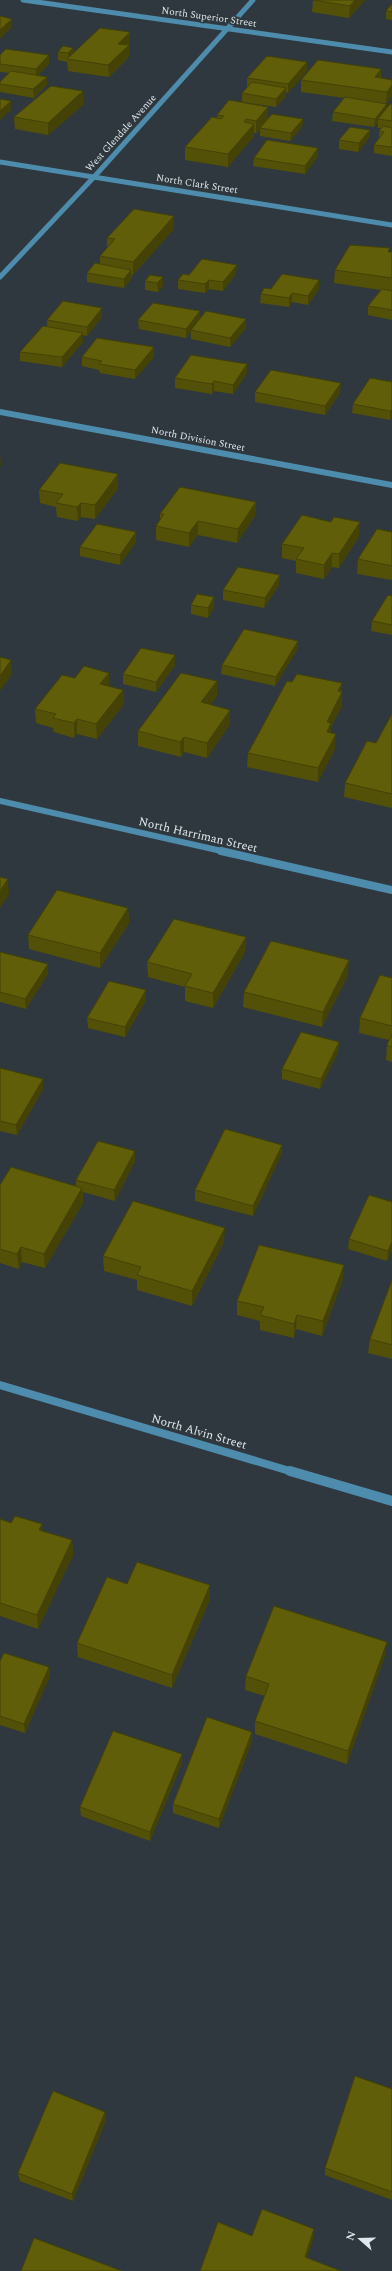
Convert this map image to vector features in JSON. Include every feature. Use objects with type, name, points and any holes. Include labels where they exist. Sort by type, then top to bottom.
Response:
[{"type":"street","name":"North Superior Street","points":[[23,0],[392,52]]},
{"type":"street","name":"West Glendale Avenue","points":[[0,277],[94,177],[253,0]]},
{"type":"street","name":"North Clark Street","points":[[0,162],[392,225]]},
{"type":"street","name":"North Division Street","points":[[0,412],[392,485]]},
{"type":"street","name":"North Harriman Street","points":[[0,801],[392,890]]},
{"type":"street","name":"North Alvin Street","points":[[0,1386],[392,1501]]},
{"type":"building","points":[[313,0],[355,0],[350,6]]},
{"type":"building","points":[[392,4],[392,12],[386,11]]},
{"type":"building","points":[[0,16],[12,19],[0,30]]},
{"type":"building","points":[[100,28],[130,32],[118,44],[129,45],[108,65],[67,59]]},
{"type":"building","points":[[63,46],[73,48],[68,53],[58,52]]},
{"type":"building","points":[[6,49],[49,55],[36,69],[0,64],[0,55]]},
{"type":"building","points":[[267,56],[307,62],[288,84],[247,78]]},
{"type":"building","points":[[318,60],[381,69],[375,77],[392,80],[392,85],[387,92],[301,80]]},
{"type":"building","points":[[11,71],[47,77],[33,89],[0,84],[0,82]]},
{"type":"building","points":[[252,82],[286,88],[276,99],[242,93]]},
{"type":"building","points":[[51,86],[83,91],[48,123],[14,117]]},
{"type":"building","points":[[345,97],[387,104],[375,119],[333,112]]},
{"type":"building","points":[[0,99],[11,101],[0,111]]},
{"type":"building","points":[[229,100],[268,107],[256,121],[246,119],[244,122],[254,124],[228,154],[185,147],[212,117],[221,119],[224,116],[217,115]]},
{"type":"building","points":[[390,104],[392,104],[392,121],[378,119]]},
{"type":"building","points":[[272,114],[303,119],[291,133],[260,128]]},
{"type":"building","points":[[383,126],[392,128],[392,147],[374,145],[384,132],[379,131]]},
{"type":"building","points":[[350,127],[370,130],[359,143],[339,140]]},
{"type":"building","points":[[267,140],[318,148],[305,166],[254,158]]},
{"type":"building","points":[[134,209],[174,216],[133,262],[100,256],[115,239],[107,238]]},
{"type":"building","points":[[350,245],[390,248],[388,252],[392,252],[392,278],[335,270]]},
{"type":"building","points":[[202,259],[237,265],[223,282],[209,280],[205,284],[178,280],[183,274],[189,275]]},
{"type":"building","points":[[95,263],[131,270],[124,279],[87,273]]},
{"type":"building","points":[[282,274],[319,280],[308,296],[292,293],[289,298],[261,294],[264,288],[271,289]]},
{"type":"building","points":[[150,275],[163,277],[157,283],[145,281]]},
{"type":"building","points":[[382,289],[392,291],[392,310],[368,306]]},
{"type":"building","points":[[63,301],[102,308],[87,327],[47,320]]},
{"type":"building","points":[[153,303],[200,311],[186,329],[138,320]]},
{"type":"building","points":[[206,311],[246,319],[230,338],[191,330]]},
{"type":"building","points":[[43,326],[83,333],[62,357],[20,352]]},
{"type":"building","points":[[97,338],[154,347],[135,370],[99,364],[102,361],[82,357]]},
{"type":"building","points":[[191,355],[247,364],[233,385],[214,381],[212,384],[175,378]]},
{"type":"building","points":[[271,370],[341,383],[325,406],[255,392]]},
{"type":"building","points":[[370,378],[392,382],[392,409],[390,411],[353,404]]},
{"type":"building","points":[[60,463],[118,474],[95,505],[81,503],[77,507],[56,503],[63,494],[39,490]]},
{"type":"building","points":[[180,487],[256,502],[238,529],[198,521],[189,533],[156,526],[164,514],[160,514]]},
{"type":"building","points":[[302,515],[331,522],[334,517],[360,522],[339,554],[332,553],[324,565],[296,559],[304,548],[282,544]]},
{"type":"building","points":[[97,524],[136,532],[120,555],[80,547]]},
{"type":"building","points":[[377,529],[392,532],[392,566],[358,559]]},
{"type":"building","points":[[238,567],[280,575],[265,598],[223,590]]},
{"type":"building","points":[[197,594],[214,597],[208,608],[191,605]]},
{"type":"building","points":[[388,595],[392,596],[392,625],[372,621]]},
{"type":"building","points":[[244,629],[298,641],[276,677],[222,665]]},
{"type":"building","points":[[141,648],[175,655],[156,682],[123,674]]},
{"type":"building","points":[[0,657],[11,660],[0,676]]},
{"type":"building","points":[[84,666],[109,673],[100,684],[123,690],[96,724],[77,719],[74,723],[53,718],[56,714],[35,709],[62,675],[75,678]]},
{"type":"building","points":[[181,673],[217,681],[201,702],[230,710],[207,743],[184,737],[180,742],[138,731]]},
{"type":"building","points":[[297,674],[342,683],[338,691],[342,692],[327,722],[331,723],[327,732],[336,734],[318,768],[248,753],[287,681],[292,682]]},
{"type":"building","points":[[392,714],[392,794],[345,783],[367,741],[376,743]]},
{"type":"building","points":[[0,877],[8,879],[0,891]]},
{"type":"building","points":[[57,890],[128,908],[100,953],[28,935]]},
{"type":"building","points":[[174,919],[246,937],[213,993],[185,986],[192,974],[147,962]]},
{"type":"building","points":[[271,941],[349,960],[323,1012],[244,992]]},
{"type":"building","points":[[0,952],[48,964],[25,999],[0,992]]},
{"type":"building","points":[[380,975],[392,978],[392,1026],[360,1018]]},
{"type":"building","points":[[109,981],[146,990],[125,1027],[87,1018]]},
{"type":"building","points":[[301,1032],[339,1042],[321,1079],[282,1069]]},
{"type":"building","points":[[392,1034],[392,1047],[387,1045]]},
{"type":"building","points":[[0,1068],[43,1079],[16,1125],[0,1121]]},
{"type":"building","points":[[225,1129],[282,1145],[253,1206],[195,1190]]},
{"type":"building","points":[[98,1141],[135,1151],[114,1190],[76,1180]]},
{"type":"building","points":[[11,1167],[82,1188],[44,1254],[21,1247],[17,1254],[0,1249],[0,1185]]},
{"type":"building","points":[[369,1195],[392,1202],[392,1242],[388,1251],[349,1239]]},
{"type":"building","points":[[133,1201],[225,1228],[192,1291],[137,1275],[141,1267],[103,1256]]},
{"type":"building","points":[[259,1245],[344,1265],[323,1321],[297,1315],[294,1324],[260,1315],[264,1307],[237,1301]]},
{"type":"building","points":[[392,1280],[392,1345],[370,1339]]},
{"type":"building","points":[[15,1516],[42,1524],[39,1530],[72,1540],[37,1615],[0,1603],[0,1519],[11,1523]]},
{"type":"building","points":[[137,1562],[210,1585],[172,1675],[77,1643],[107,1577],[127,1584]]},
{"type":"building","points":[[274,1606],[387,1642],[348,1751],[255,1721],[269,1684],[246,1676]]},
{"type":"building","points":[[4,1653],[49,1667],[24,1724],[0,1716],[0,1661]]},
{"type":"building","points":[[207,1717],[252,1732],[219,1819],[173,1804]]},
{"type":"building","points":[[113,1731],[182,1754],[150,1832],[80,1807]]},
{"type":"building","points":[[355,2076],[392,2089],[392,2192],[325,2168]]},
{"type":"building","points":[[53,2091],[105,2112],[72,2194],[18,2173]]},
{"type":"building","points":[[262,2209],[314,2229],[305,2257],[341,2271],[200,2271],[218,2222],[252,2236]]},
{"type":"building","points":[[34,2238],[122,2271],[21,2271]]}]
